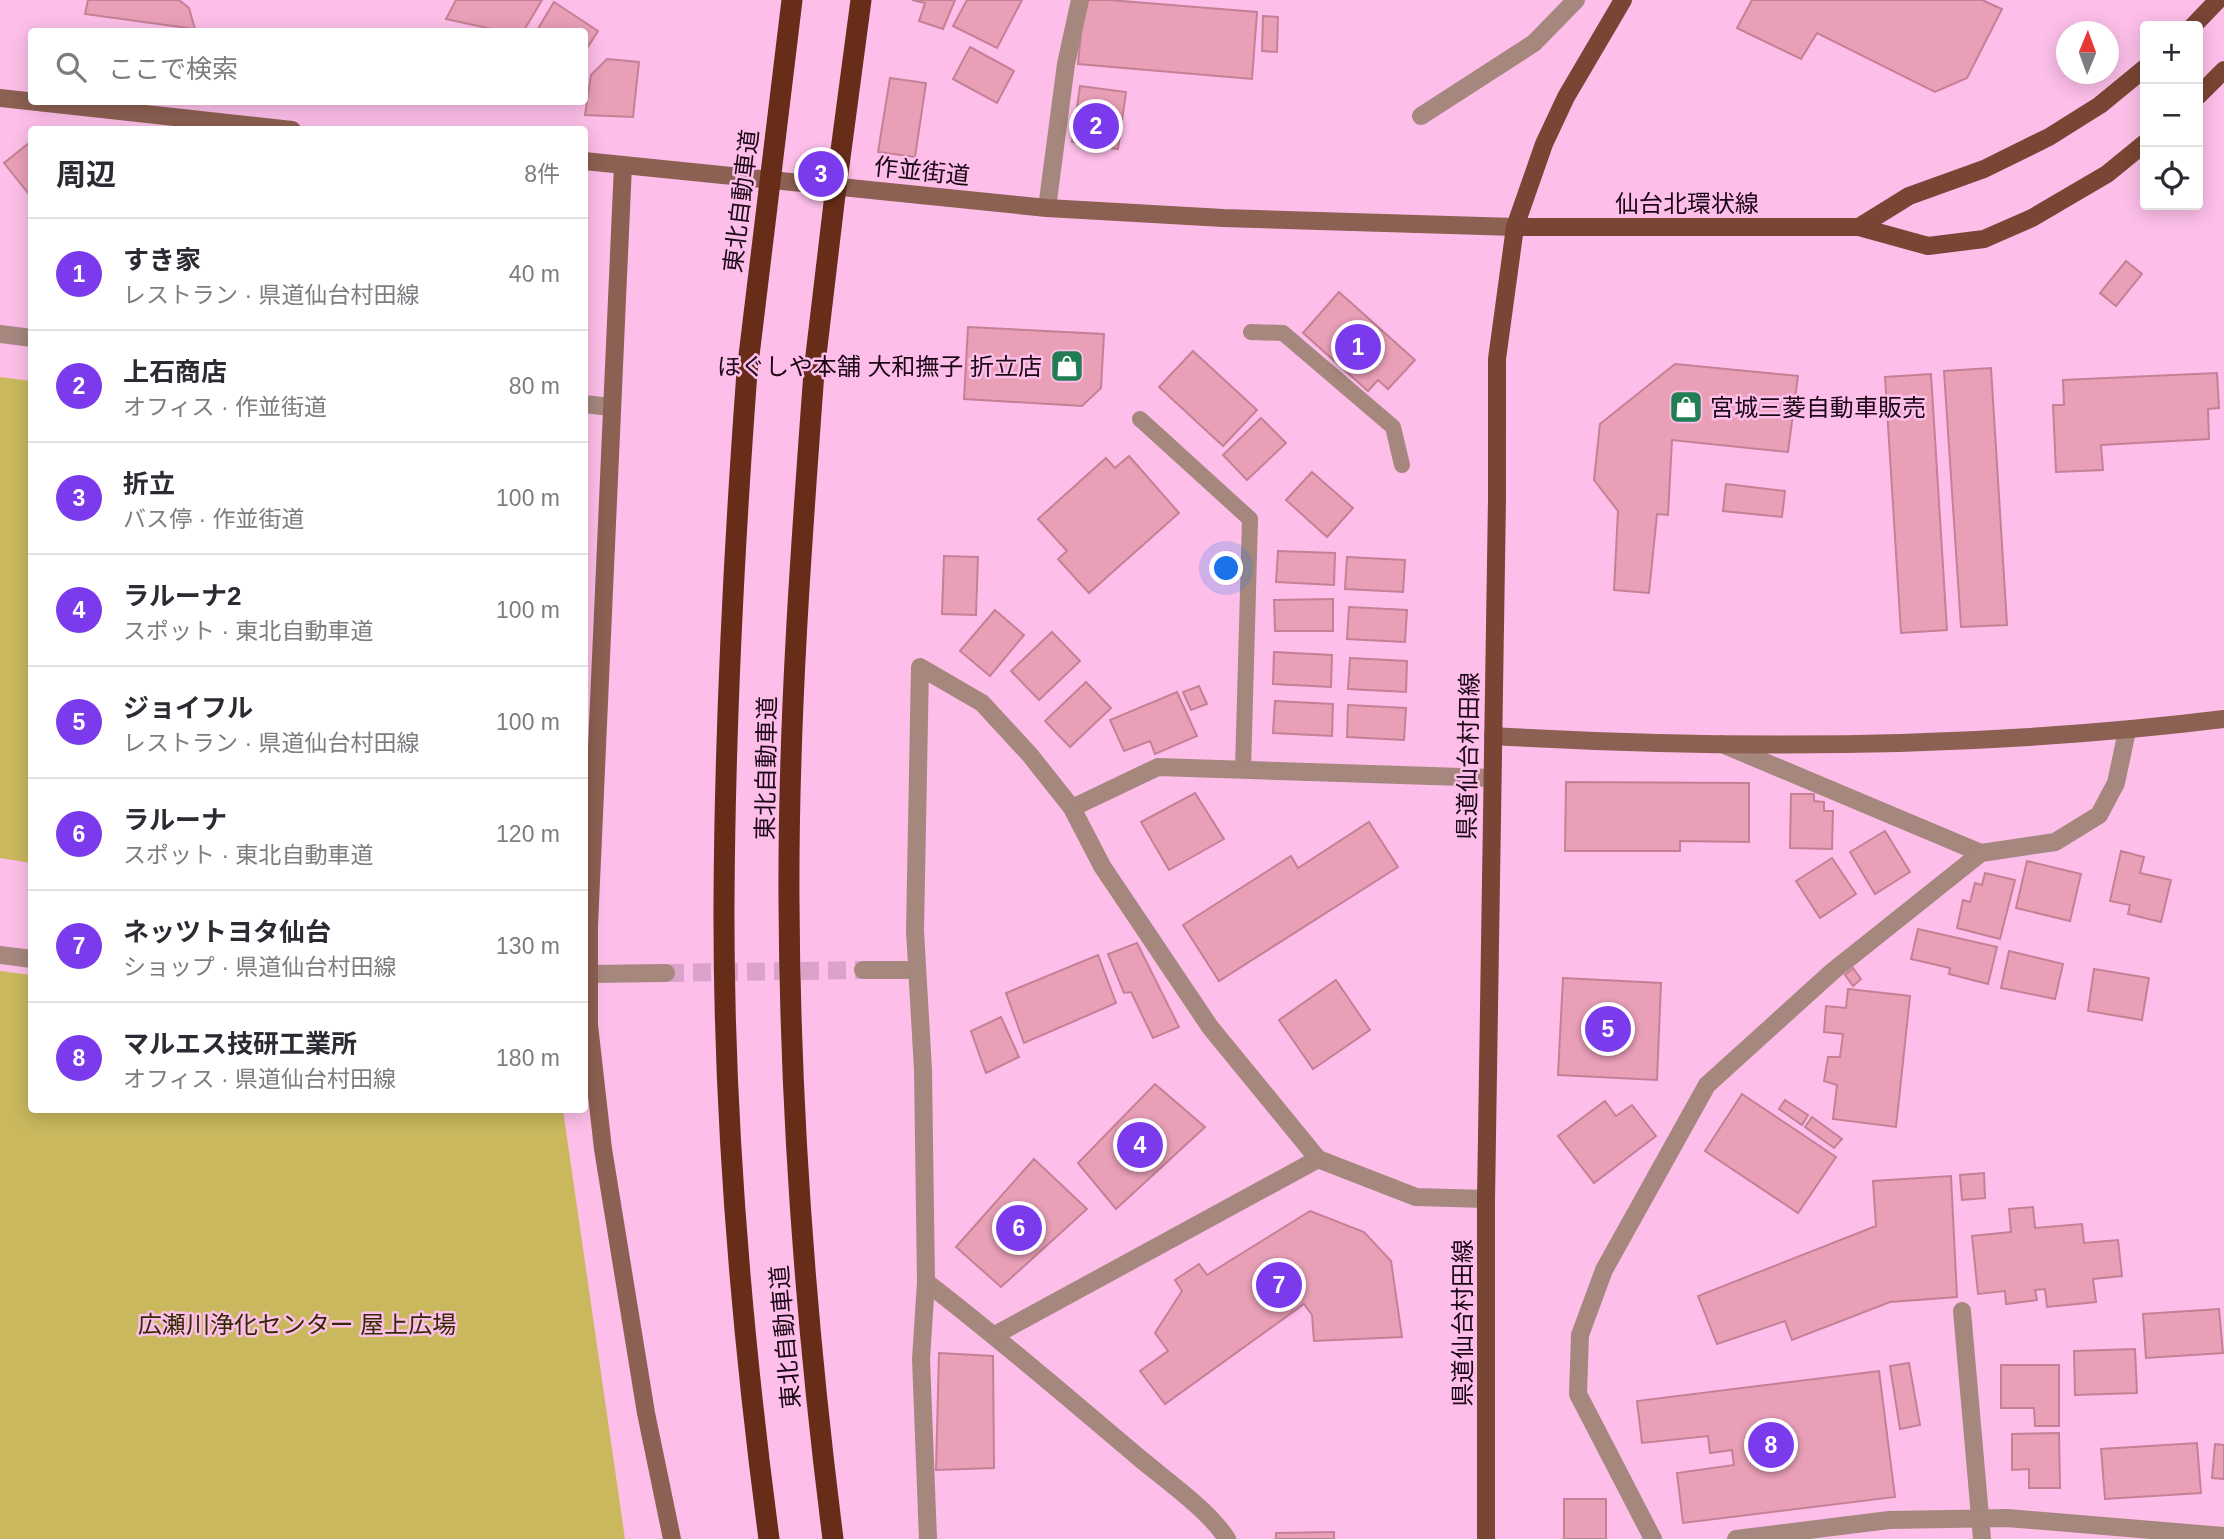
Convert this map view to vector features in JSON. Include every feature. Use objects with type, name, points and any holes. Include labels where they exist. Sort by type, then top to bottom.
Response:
[{"type":"highway","name":"東北自動車道","points":[[769,1539],[757,1451],[740,1269],[729,1090],[724,902],[727,723],[735,542],[747,372],[792,0]]},
{"type":"highway","name":"東北自動車道","points":[[833,1539],[821,1444],[805,1268],[793,1090],[789,899],[793,705],[814,372],[862,0]]},
{"type":"main road","name":"県道仙台村田線","points":[[1486,1539],[1486,1199],[1497,359],[1515,227],[1544,144],[1566,97],[1623,0]]},
{"type":"main road","points":[[2198,21],[2218,0]]},
{"type":"main road","points":[[2203,91],[2224,70]]},
{"type":"main road","points":[[1859,227],[1909,197],[1984,169],[2038,142],[2100,105],[2140,72]]},
{"type":"main road","name":"仙台北環状線","points":[[1515,227],[1859,227],[1928,246],[1984,239],[2032,218],[2107,174],[2140,146]]},
{"type":"street","points":[[1046,208],[1066,64],[1080,0]]},
{"type":"street","points":[[1421,116],[1534,43],[1576,0]]},
{"type":"street","points":[[0,98],[28,101]]},
{"type":"street","points":[[64,105],[256,126]]},
{"type":"street","name":"作並街道","points":[[588,161],[1046,208],[1223,218],[1515,227]]},
{"type":"street","points":[[588,1000],[589,912],[623,165]]},
{"type":"street","points":[[0,334],[28,338]]},
{"type":"street","points":[[588,404],[611,407]]},
{"type":"street","points":[[928,1539],[921,1359],[926,1282],[916,866],[920,667],[982,703],[1030,755],[1072,808],[1102,866],[1210,1027],[1318,1158],[1416,1197],[1486,1199]]},
{"type":"street","points":[[1493,736],[1722,744],[1958,743],[2127,731],[2224,719]]},
{"type":"street","points":[[1653,1539],[1578,1394],[1580,1335],[1604,1270],[1707,1085],[1833,971],[1981,853],[2055,842],[2099,815],[2116,783],[2127,731]]},
{"type":"street","points":[[1722,744],[1981,853]]},
{"type":"street","points":[[1072,808],[1158,767],[1492,778]]},
{"type":"street","points":[[0,955],[28,958]]},
{"type":"street","points":[[863,970],[917,970]]},
{"type":"street","points":[[589,974],[666,973]]},
{"type":"street","points":[[588,1033],[605,1163],[646,1413],[672,1539]]},
{"type":"street","points":[[995,1335],[1318,1158]]},
{"type":"street","points":[[926,1282],[995,1335],[1220,1528],[1227,1539]]},
{"type":"street","points":[[1962,1311],[1982,1539]]},
{"type":"street","points":[[1736,1539],[1889,1520],[1980,1518],[2224,1536]]},
{"type":"lane","points":[[1251,332],[1283,333],[1393,427],[1402,466]]},
{"type":"lane","points":[[1140,419],[1250,519],[1243,770]]},
{"type":"green space","points":[[0,377],[28,381],[28,863],[0,858]]},
{"type":"green space","name":"広瀬川浄化センター 屋上広場","points":[[0,971],[28,975],[28,1113],[563,1113],[625,1539],[0,1539]]},
{"type":"building","points":[[88,0],[179,0],[189,8],[195,28],[188,28],[85,14]]},
{"type":"building","points":[[456,0],[542,0],[525,28],[488,28],[446,19]]},
{"type":"building","points":[[912,0],[955,0],[943,29],[919,21],[925,3]]},
{"type":"building","points":[[967,0],[1022,0],[997,48],[953,26]]},
{"type":"building","points":[[1084,0],[1257,12],[1252,79],[1078,64]]},
{"type":"building","points":[[1752,0],[1982,0],[2002,9],[1967,78],[1935,92],[1817,33],[1801,59],[1737,28]]},
{"type":"building","points":[[554,2],[598,31],[588,47],[588,28],[538,28]]},
{"type":"building","points":[[1263,16],[1278,17],[1277,52],[1262,51]]},
{"type":"building","points":[[970,47],[1014,71],[997,103],[953,79]]},
{"type":"building","points":[[607,59],[639,62],[633,117],[585,115],[591,75]]},
{"type":"building","points":[[890,78],[926,83],[915,157],[878,152]]},
{"type":"building","points":[[1080,86],[1126,92],[1118,149],[1072,142]]},
{"type":"building","points":[[28,144],[28,193],[4,163]]},
{"type":"building","points":[[2126,261],[2142,274],[2116,306],[2100,293]]},
{"type":"building","points":[[1339,292],[1415,360],[1388,389],[1378,380],[1368,391],[1303,333]]},
{"type":"building","points":[[968,327],[1104,334],[1101,388],[1082,406],[964,399]]},
{"type":"building","points":[[1193,351],[1257,410],[1223,446],[1159,387]]},
{"type":"building","points":[[1675,364],[1798,376],[1788,452],[1672,440],[1668,515],[1657,514],[1649,593],[1614,590],[1618,511],[1594,480],[1600,424]]},
{"type":"building","points":[[1991,368],[2007,625],[1961,627],[1944,371]]},
{"type":"building","points":[[2217,373],[2219,408],[2208,409],[2209,439],[2101,445],[2103,470],[2056,472],[2053,405],[2064,405],[2063,380]]},
{"type":"building","points":[[1931,374],[1947,630],[1901,633],[1885,377]]},
{"type":"building","points":[[1261,418],[1286,443],[1247,480],[1223,455]]},
{"type":"building","points":[[1129,456],[1179,513],[1089,593],[1058,559],[1067,551],[1038,519],[1106,458],[1115,468]]},
{"type":"building","points":[[1312,472],[1353,508],[1327,537],[1286,500]]},
{"type":"building","points":[[1726,484],[1785,491],[1782,517],[1723,511]]},
{"type":"building","points":[[1278,551],[1335,553],[1334,585],[1276,582]]},
{"type":"building","points":[[944,556],[978,557],[976,615],[942,614]]},
{"type":"building","points":[[1347,557],[1405,560],[1403,592],[1345,589]]},
{"type":"building","points":[[1333,599],[1333,631],[1275,631],[1274,600]]},
{"type":"building","points":[[1349,607],[1407,610],[1405,642],[1347,639]]},
{"type":"building","points":[[995,610],[1024,635],[990,676],[960,651]]},
{"type":"building","points":[[1052,632],[1080,661],[1039,700],[1011,671]]},
{"type":"building","points":[[1274,652],[1332,655],[1331,687],[1273,684]]},
{"type":"building","points":[[1350,658],[1407,661],[1406,692],[1348,689]]},
{"type":"building","points":[[1086,682],[1111,708],[1070,747],[1045,721]]},
{"type":"building","points":[[1199,686],[1207,704],[1191,710],[1183,692]]},
{"type":"building","points":[[1177,692],[1197,736],[1155,754],[1150,741],[1124,751],[1110,720]]},
{"type":"building","points":[[1275,701],[1333,704],[1332,736],[1273,733]]},
{"type":"building","points":[[1348,705],[1406,708],[1404,740],[1347,737]]},
{"type":"building","points":[[1566,782],[1749,783],[1749,842],[1680,841],[1680,851],[1565,851]]},
{"type":"building","points":[[1195,793],[1224,839],[1169,870],[1141,822]]},
{"type":"building","points":[[1791,794],[1814,794],[1814,801],[1824,802],[1824,811],[1833,811],[1832,849],[1790,848]]},
{"type":"building","points":[[1369,822],[1398,867],[1219,981],[1183,925],[1291,856],[1298,868]]},
{"type":"building","points":[[1885,831],[1910,872],[1875,894],[1850,852]]},
{"type":"building","points":[[2121,851],[2144,857],[2140,873],[2171,880],[2161,922],[2128,914],[2130,905],[2110,901]]},
{"type":"building","points":[[1832,858],[1856,894],[1820,918],[1796,881]]},
{"type":"building","points":[[2027,861],[2081,874],[2070,921],[2016,908]]},
{"type":"building","points":[[1985,873],[2015,880],[2000,939],[1957,928],[1963,900],[1970,902],[1975,883],[1982,885]]},
{"type":"building","points":[[1918,929],[1997,947],[1988,984],[1949,974],[1950,968],[1911,959]]},
{"type":"building","points":[[1137,943],[1179,1027],[1153,1038],[1131,992],[1124,993],[1108,954]]},
{"type":"building","points":[[2009,951],[2063,964],[2055,999],[2001,988]]},
{"type":"building","points":[[1098,955],[1116,1003],[1024,1043],[1006,993]]},
{"type":"building","points":[[1853,968],[1861,979],[1853,986],[1845,975]]},
{"type":"building","points":[[2094,969],[2149,978],[2142,1020],[2088,1011]]},
{"type":"building","points":[[1563,978],[1661,983],[1657,1080],[1558,1075]]},
{"type":"building","points":[[1336,980],[1370,1030],[1313,1069],[1279,1020]]},
{"type":"building","points":[[1848,989],[1910,996],[1896,1127],[1833,1119],[1837,1085],[1824,1081],[1828,1057],[1840,1057],[1843,1034],[1824,1032],[1826,1006],[1846,1008]]},
{"type":"building","points":[[1001,1017],[1019,1057],[986,1073],[971,1031]]},
{"type":"building","points":[[1155,1084],[1205,1127],[1116,1209],[1078,1163]]},
{"type":"building","points":[[1742,1094],[1836,1157],[1798,1213],[1705,1151]]},
{"type":"building","points":[[1785,1100],[1808,1115],[1802,1125],[1779,1109]]},
{"type":"building","points":[[1605,1101],[1616,1116],[1632,1105],[1656,1136],[1594,1183],[1558,1136]]},
{"type":"building","points":[[1812,1117],[1842,1139],[1834,1148],[1805,1127]]},
{"type":"building","points":[[1034,1159],[1087,1209],[1001,1287],[956,1247]]},
{"type":"building","points":[[1984,1173],[1985,1198],[1962,1200],[1960,1175]]},
{"type":"building","points":[[1951,1176],[1957,1297],[1890,1302],[1792,1340],[1785,1321],[1717,1344],[1698,1296],[1876,1226],[1873,1181]]},
{"type":"building","points":[[2033,1207],[2035,1228],[2082,1224],[2084,1243],[2118,1240],[2122,1276],[2093,1279],[2096,1302],[2047,1307],[2045,1289],[2035,1290],[2037,1300],[2006,1304],[2005,1291],[1978,1294],[1972,1236],[2011,1232],[2009,1209]]},
{"type":"building","points":[[1310,1211],[1364,1232],[1391,1261],[1402,1337],[1314,1341],[1312,1315],[1304,1304],[1165,1404],[1140,1371],[1168,1351],[1155,1333],[1182,1291],[1175,1280],[1199,1264],[1207,1275]]},
{"type":"building","points":[[2219,1309],[2223,1353],[2146,1358],[2143,1314]]},
{"type":"building","points":[[2135,1349],[2137,1393],[2075,1395],[2074,1351]]},
{"type":"building","points":[[939,1353],[993,1356],[994,1468],[936,1470]]},
{"type":"building","points":[[1909,1363],[1920,1425],[1900,1429],[1890,1366]]},
{"type":"building","points":[[2001,1365],[2059,1365],[2059,1426],[2035,1426],[2034,1408],[2001,1408]]},
{"type":"building","points":[[1879,1371],[1895,1497],[1683,1523],[1677,1473],[1734,1465],[1732,1450],[1710,1453],[1708,1436],[1642,1443],[1637,1401]]},
{"type":"building","points":[[2059,1433],[2060,1488],[2029,1488],[2029,1469],[2012,1470],[2012,1434]]},
{"type":"building","points":[[2197,1443],[2201,1493],[2105,1499],[2101,1449]]},
{"type":"building","points":[[2215,1444],[2224,1445],[2224,1479],[2212,1478]]},
{"type":"building","points":[[1564,1499],[1606,1499],[1606,1539],[1564,1539]]},
{"type":"building","points":[[1334,1532],[1334,1539],[1276,1539],[1276,1533]]},
{"type":"tunnel","points":[[666,973],[863,970]]},
{"type":"place","name":"上石商店","points":[[1096,126]]},
{"type":"place","name":"折立","points":[[821,174]]},
{"type":"place","name":"すき家","points":[[1358,347]]},
{"type":"place","name":"ほぐしや本舗 大和撫子 折立店","points":[[1067,366]]},
{"type":"place","name":"宮城三菱自動車販売","points":[[1686,407]]},
{"type":"place","name":"ジョイフル","points":[[1608,1029]]},
{"type":"place","name":"ラルーナ2","points":[[1140,1145]]},
{"type":"place","name":"ラルーナ","points":[[1019,1228]]},
{"type":"place","name":"ネッツトヨタ仙台","points":[[1279,1285]]},
{"type":"place","name":"マルエス技研工業所","points":[[1771,1445]]}]
